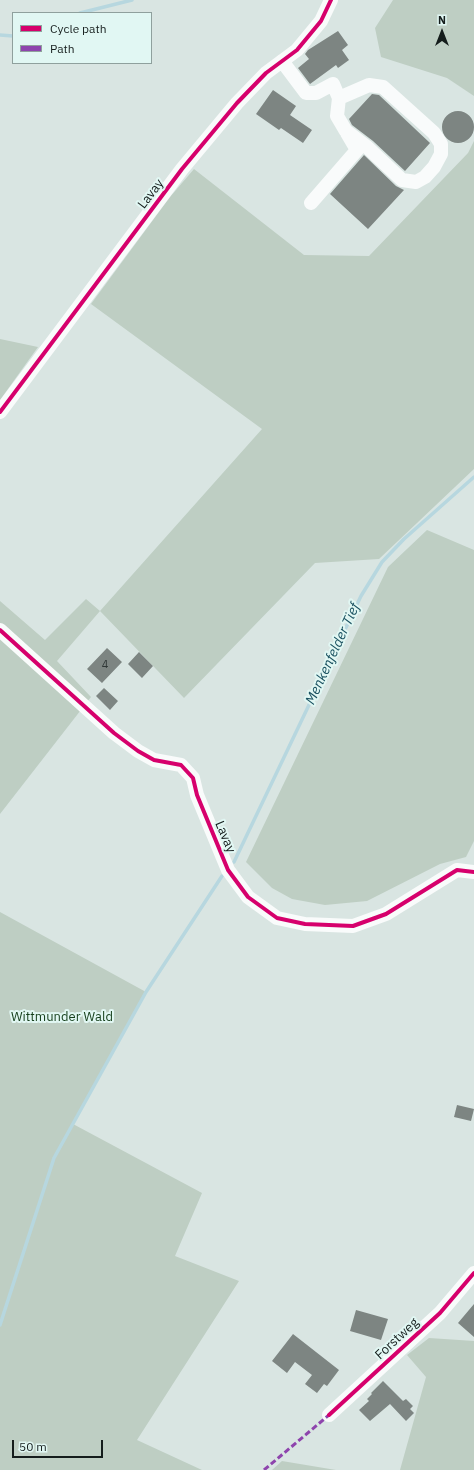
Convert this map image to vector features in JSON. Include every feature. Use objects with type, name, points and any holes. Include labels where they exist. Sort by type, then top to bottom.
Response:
[{"type":"street","name":"Lavay","points":[[0,412],[182,169],[237,103],[266,73],[297,50],[321,21],[331,0]]},
{"type":"street","points":[[282,61],[306,93],[316,93],[333,84],[339,98],[337,116],[356,150],[311,203]]},
{"type":"street","points":[[339,98],[369,85],[383,87],[434,133],[441,144],[441,154],[434,167],[425,177],[416,182],[402,180],[367,147],[346,131]]},
{"type":"street","name":"Lavay","points":[[0,630],[114,734],[154,760],[181,765],[193,778],[197,795],[228,870],[248,897],[277,918],[306,924],[353,926],[386,914],[457,870],[474,872]]},
{"type":"street","name":"Forstweg","points":[[329,1415],[440,1313],[474,1273]]},
{"type":"green space","points":[[393,0],[474,0],[474,96],[447,78],[381,57],[375,28]]},
{"type":"green space","points":[[474,141],[474,469],[379,559],[315,563],[184,698],[100,611],[262,429],[91,304],[170,197],[194,169],[304,255],[369,256],[468,153]]},
{"type":"green space","points":[[0,339],[38,347],[0,400]]},
{"type":"green space","points":[[427,530],[474,550],[474,841],[466,857],[440,864],[367,901],[325,905],[292,899],[272,888],[246,862],[388,567]]},
{"type":"green space","points":[[86,599],[100,611],[57,661],[91,697],[0,814],[0,601],[45,640]]},
{"type":"green space","name":"Wittmunder Wald","points":[[0,912],[146,992],[73,1124],[202,1193],[175,1256],[239,1281],[137,1440],[202,1470],[0,1470]]},
{"type":"green space","points":[[429,1338],[474,1341],[474,1470],[400,1470],[426,1377],[407,1355]]},
{"type":"green space","points":[[282,1461],[336,1470],[272,1470]]},
{"type":"building","points":[[338,31],[348,45],[342,50],[349,60],[338,68],[336,65],[310,84],[298,68],[309,59],[305,54],[308,50]]},
{"type":"building","points":[[273,90],[296,106],[290,115],[312,130],[303,143],[281,128],[279,130],[256,114]]},
{"type":"building","points":[[372,94],[379,95],[430,143],[405,171],[373,141],[352,125],[349,119]]},
{"type":"building","points":[[455,111],[461,111],[471,118],[474,127],[473,133],[467,140],[461,143],[455,143],[445,136],[442,130],[442,124],[449,114]]},
{"type":"building","points":[[364,155],[396,186],[404,190],[368,229],[330,194]]},
{"type":"building","points":[[107,648],[122,662],[102,683],[87,669]]},
{"type":"building","points":[[139,652],[153,666],[142,678],[128,664]]},
{"type":"building","points":[[104,688],[118,701],[110,710],[96,696]]},
{"type":"building","points":[[457,1105],[474,1109],[471,1121],[454,1117]]},
{"type":"building","points":[[474,1304],[474,1337],[458,1323]]},
{"type":"building","points":[[356,1310],[388,1319],[381,1340],[350,1331]]},
{"type":"building","points":[[293,1334],[339,1370],[327,1386],[324,1384],[317,1393],[305,1384],[312,1375],[295,1362],[287,1373],[272,1361]]},
{"type":"building","points":[[383,1381],[403,1401],[406,1399],[413,1406],[410,1409],[414,1413],[406,1421],[390,1404],[370,1421],[359,1410],[369,1401],[367,1399],[372,1394],[371,1393]]},
{"type":"waterway","points":[[84,12],[132,0]]},
{"type":"waterway","points":[[0,35],[12,36]]},
{"type":"waterway","name":"Menkenfelder Tief","points":[[234,862],[361,596],[382,562],[404,539],[474,477]]},
{"type":"waterway","points":[[0,1325],[54,1158],[146,992],[222,876]]},
{"type":"marked path","points":[[264,1470],[329,1415]]},
{"type":"cycle path","points":[[0,412],[182,169],[237,103],[266,73],[297,50],[321,21],[331,0]]},
{"type":"cycle path","points":[[0,630],[114,733],[138,751],[154,760],[181,765],[193,778],[197,795],[228,870],[248,897],[277,918],[305,924],[353,926],[386,914],[457,870],[474,872]]},
{"type":"cycle path","points":[[329,1415],[440,1313],[474,1273]]}]
